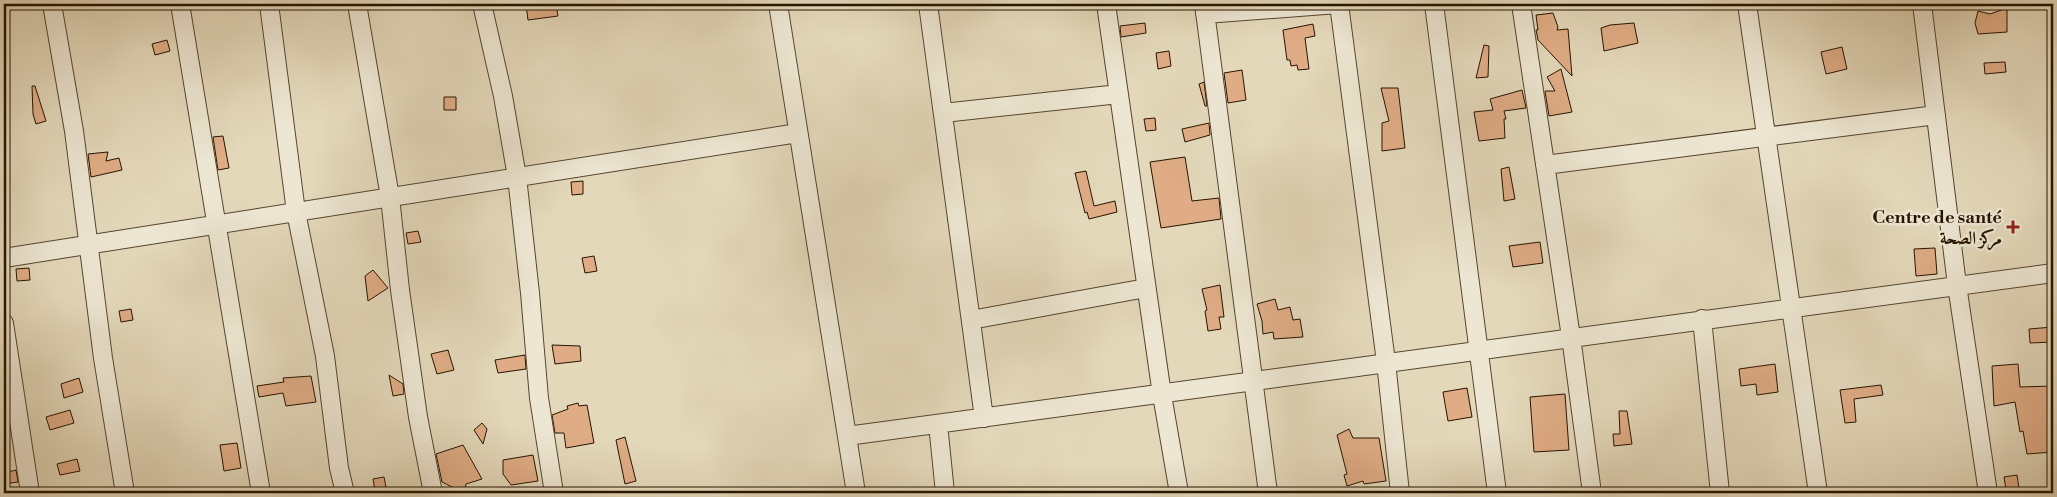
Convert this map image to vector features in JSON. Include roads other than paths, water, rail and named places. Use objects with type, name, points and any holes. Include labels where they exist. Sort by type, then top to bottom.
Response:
[{"type":"street","points":[[52,4],[74,131],[103,358],[124,493]]},
{"type":"street","points":[[180,4],[218,224],[261,493]]},
{"type":"street","points":[[269,4],[296,212],[325,356],[339,468],[344,493]]},
{"type":"street","points":[[357,4],[390,197],[400,290],[418,417],[433,493]]},
{"type":"street","points":[[482,4],[503,96],[517,177],[539,398],[554,493]]},
{"type":"street","points":[[778,4],[856,493]]},
{"type":"street","points":[[928,4],[984,418]]},
{"type":"street","points":[[1106,4],[1146,288],[1178,493]]},
{"type":"street","points":[[1268,493],[1205,9],[1338,4],[1386,362],[1400,493]]},
{"type":"street","points":[[1434,4],[1496,493]]},
{"type":"street","points":[[1521,4],[1571,337],[1592,493]]},
{"type":"street","points":[[1747,4],[1818,493]]},
{"type":"street","points":[[1922,4],[1957,285],[1988,493]]},
{"type":"street","points":[[942,113],[1119,94]]},
{"type":"street","points":[[1545,165],[1936,115]]},
{"type":"street","points":[[4,258],[798,133]]},
{"type":"street","points":[[847,436],[1162,395],[1386,362],[2053,273]]},
{"type":"street","points":[[970,320],[1146,288]]},
{"type":"street","points":[[1702,319],[1720,493]]},
{"type":"street","points":[[4,323],[30,493]]},
{"type":"street","points":[[938,424],[945,493]]},
{"type":"place","name":"Centre de santé مركز الصحة","points":[[2013,227]]}]
